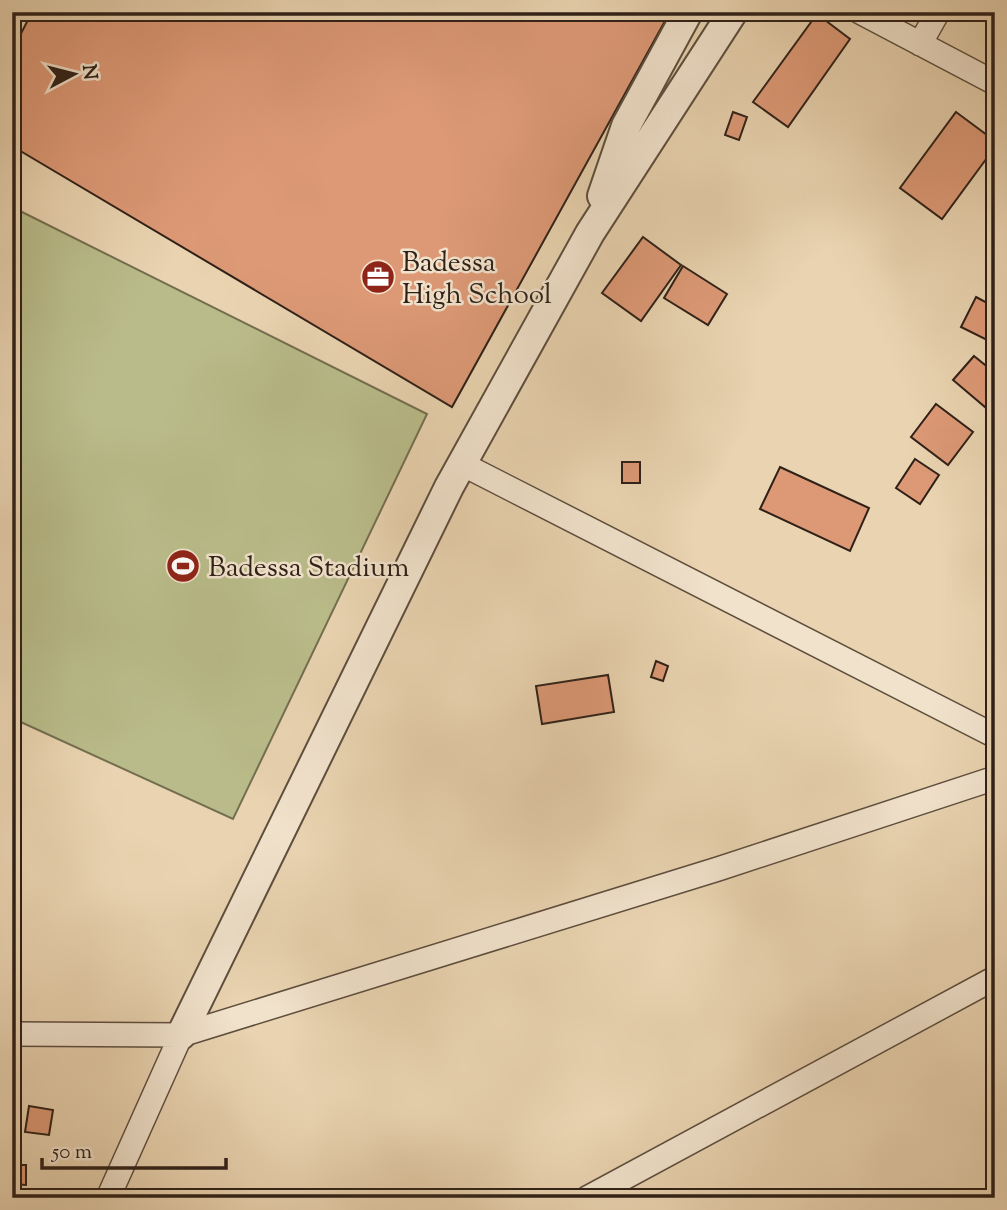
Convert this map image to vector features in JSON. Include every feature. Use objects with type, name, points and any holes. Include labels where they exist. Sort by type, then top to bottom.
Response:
[{"type":"street","points":[[590,233],[626,125],[688,12]]},
{"type":"street","points":[[108,1198],[181,1035],[462,464],[590,233],[733,12]]},
{"type":"street","points":[[860,12],[995,83]]},
{"type":"street","points":[[920,44],[938,12]]},
{"type":"street","points":[[462,464],[995,736]]},
{"type":"street","points":[[12,1034],[181,1035],[705,873],[995,778]]},
{"type":"street","points":[[587,1198],[995,978]]},
{"type":"green space","name":"Badessa Stadium","points":[[12,207],[427,414],[233,819],[12,718]]},
{"type":"building","name":"Badessa High School","points":[[32,12],[670,12],[452,407],[12,146],[12,51]]},
{"type":"building","points":[[817,14],[850,39],[788,127],[753,102]]},
{"type":"building","points":[[733,112],[747,117],[739,140],[725,135]]},
{"type":"building","points":[[956,112],[995,141],[995,147],[942,219],[900,188]]},
{"type":"building","points":[[643,237],[681,265],[641,321],[602,293]]},
{"type":"building","points":[[683,266],[727,294],[708,325],[664,298]]},
{"type":"building","points":[[976,297],[995,307],[995,344],[961,327]]},
{"type":"building","points":[[974,356],[995,373],[995,396],[985,407],[953,380]]},
{"type":"building","points":[[936,404],[973,432],[948,465],[911,437]]},
{"type":"building","points":[[915,459],[939,475],[920,504],[896,488]]},
{"type":"building","points":[[622,462],[640,462],[640,483],[622,483]]},
{"type":"building","points":[[780,467],[869,508],[850,551],[760,509]]},
{"type":"building","points":[[656,661],[668,666],[663,681],[651,677]]},
{"type":"building","points":[[608,675],[614,712],[542,724],[536,686]]},
{"type":"building","points":[[29,1106],[53,1110],[49,1135],[25,1132]]},
{"type":"building","points":[[12,1165],[26,1165],[26,1185],[12,1184]]},
{"type":"building","points":[[22,1193],[60,1193],[60,1198],[22,1198]]},
{"type":"place","name":"Badessa High School","points":[[378,277]]},
{"type":"place","name":"Badessa Stadium","points":[[183,566]]}]
